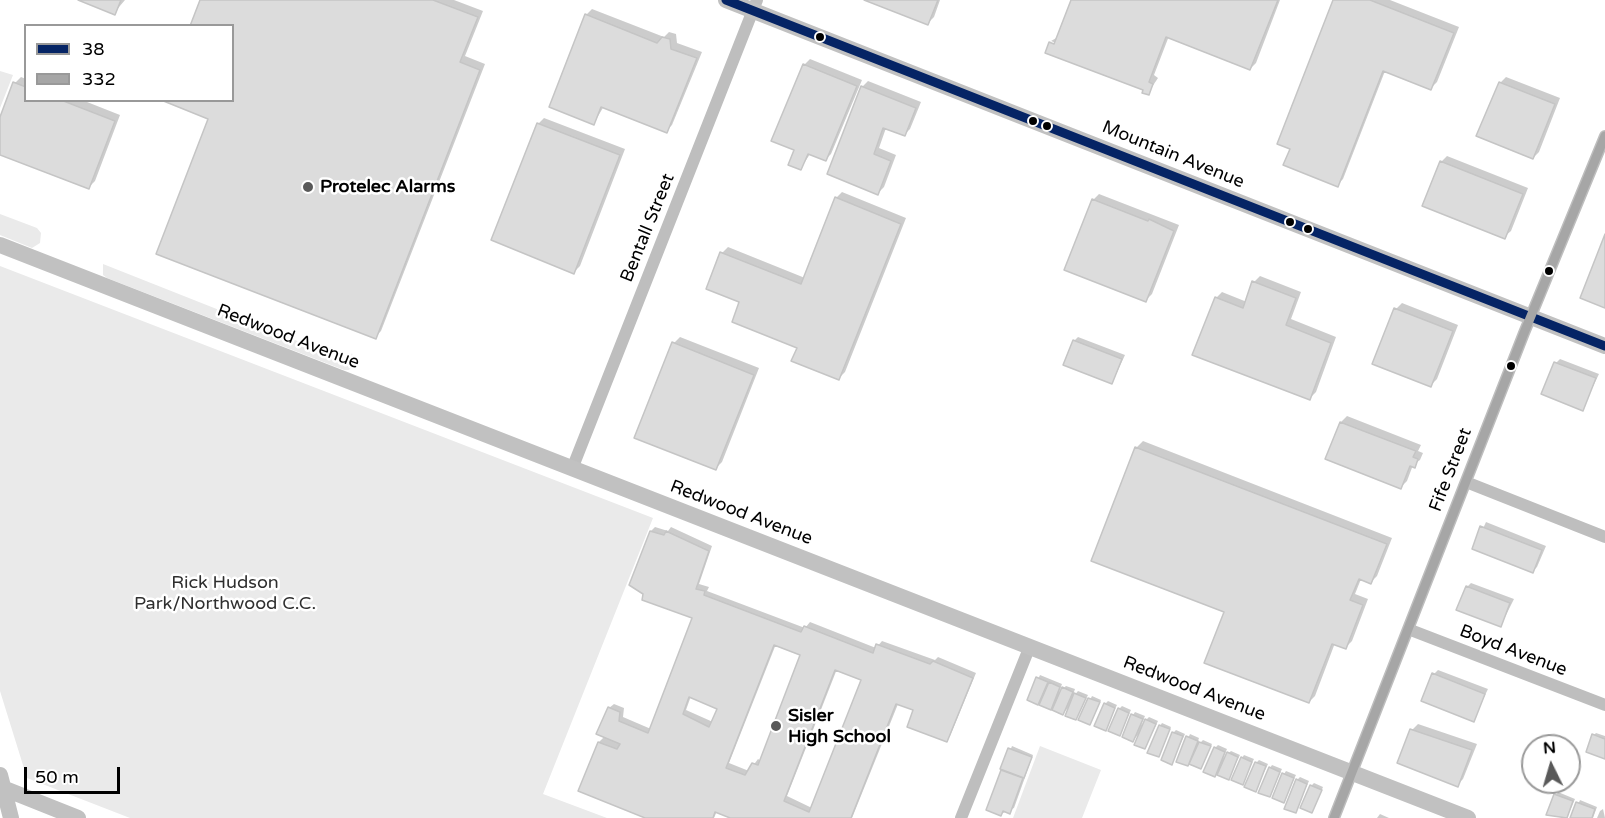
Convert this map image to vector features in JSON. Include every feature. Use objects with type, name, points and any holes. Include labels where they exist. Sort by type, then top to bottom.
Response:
[{"type":"street","name":"Mountain Avenue","points":[[726,0],[755,5],[1532,319],[1605,346]]},
{"type":"street","name":"Bentall Street","points":[[572,469],[755,5]]},
{"type":"street","name":"Fife Street","points":[[1334,818],[1466,482],[1602,152],[1605,136]]},
{"type":"street","name":"Redwood Avenue","points":[[0,245],[1468,818]]},
{"type":"street","points":[[1466,482],[1605,537]]},
{"type":"street","name":"Boyd Avenue","points":[[1408,629],[1605,705]]},
{"type":"street","points":[[961,818],[1030,646]]},
{"type":"street","points":[[1,784],[12,818]]},
{"type":"street","points":[[1,784],[78,818]]},
{"type":"street","points":[[0,813],[12,818]]},
{"type":"green space","points":[[0,71],[13,75],[0,108]]},
{"type":"green space","points":[[0,214],[37,228],[41,233],[40,243],[32,248],[0,235]]},
{"type":"green space","points":[[103,264],[348,361],[352,353],[354,364],[349,370],[344,370],[107,278],[103,275]]},
{"type":"green space","name":"Rick Hudson Park/Northwood C.C.","points":[[0,266],[653,518],[543,794],[607,818],[130,818],[27,778],[0,691]]},
{"type":"green space","points":[[1040,746],[1101,770],[1082,818],[1013,818]]},
{"type":"building","points":[[78,0],[121,0],[115,15]]},
{"type":"building","name":"Protelec Alarms","points":[[200,0],[433,0],[478,17],[460,62],[480,70],[376,339],[156,254],[208,119],[166,102],[234,102],[234,24],[191,24]]},
{"type":"building","points":[[864,0],[938,0],[928,25]]},
{"type":"building","points":[[1071,0],[1278,0],[1250,70],[1166,37],[1149,82],[1153,84],[1149,95],[1142,93],[1143,90],[1045,53],[1049,42],[1054,44]]},
{"type":"building","points":[[1333,0],[1370,0],[1454,33],[1431,90],[1383,71],[1338,187],[1283,165],[1290,149],[1277,144]]},
{"type":"building","points":[[585,14],[657,43],[662,37],[670,39],[671,49],[697,58],[667,133],[601,107],[594,125],[549,107]]},
{"type":"building","points":[[803,64],[857,86],[826,161],[808,154],[801,170],[788,165],[794,150],[771,141]]},
{"type":"building","points":[[13,82],[24,86],[24,102],[66,102],[115,121],[89,189],[0,155],[0,117]]},
{"type":"building","points":[[1499,82],[1555,104],[1533,159],[1476,136]]},
{"type":"building","points":[[861,86],[916,108],[905,136],[883,128],[874,154],[891,161],[878,195],[827,174]]},
{"type":"building","points":[[537,123],[620,155],[574,274],[491,240]]},
{"type":"building","points":[[1440,161],[1523,194],[1505,239],[1422,206]]},
{"type":"building","points":[[835,197],[901,224],[839,380],[791,361],[797,348],[732,322],[739,302],[706,289],[720,252],[801,284]]},
{"type":"building","points":[[1092,199],[1148,221],[1149,219],[1174,231],[1146,302],[1064,270]]},
{"type":"building","points":[[1605,234],[1605,308],[1580,298]]},
{"type":"building","points":[[1252,281],[1296,298],[1286,325],[1331,343],[1310,400],[1192,355],[1215,297],[1243,308]]},
{"type":"building","points":[[1394,308],[1453,331],[1431,387],[1372,364]]},
{"type":"building","points":[[1073,340],[1122,359],[1112,384],[1063,365]]},
{"type":"building","points":[[672,342],[754,375],[716,470],[634,438]]},
{"type":"building","points":[[1554,362],[1596,378],[1583,411],[1541,394]]},
{"type":"building","points":[[1340,422],[1416,451],[1413,457],[1418,459],[1415,468],[1410,466],[1401,489],[1325,459]]},
{"type":"building","points":[[1135,447],[1387,544],[1371,584],[1359,579],[1350,600],[1363,605],[1346,649],[1332,644],[1309,703],[1204,663],[1224,612],[1091,561]]},
{"type":"building","points":[[1480,526],[1542,550],[1533,573],[1472,549]]},
{"type":"building","points":[[650,531],[664,535],[666,531],[709,551],[696,589],[705,591],[704,595],[801,632],[804,626],[873,653],[876,644],[930,664],[933,661],[973,678],[947,742],[907,727],[913,710],[896,704],[851,818],[730,818],[715,812],[713,818],[645,818],[578,791],[598,742],[617,749],[620,744],[596,734],[608,707],[620,712],[619,721],[648,733],[692,618],[642,600],[643,594],[629,585]],"holes":[[[774,645],[800,655],[758,765],[752,763],[745,775],[726,768]],[[835,670],[861,680],[809,812],[784,801]],[[689,697],[717,709],[709,727],[683,714]]]},
{"type":"building","points":[[1466,586],[1510,603],[1501,627],[1456,610]]},
{"type":"building","points":[[1432,673],[1485,694],[1474,722],[1421,701]]},
{"type":"building","points":[[1036,677],[1048,682],[1038,705],[1027,700]]},
{"type":"building","points":[[1049,682],[1060,687],[1051,710],[1039,705]]},
{"type":"building","points":[[1062,687],[1073,692],[1063,715],[1052,710]]},
{"type":"building","points":[[1074,693],[1086,698],[1076,720],[1065,716]]},
{"type":"building","points":[[1088,698],[1100,702],[1090,725],[1078,720]]},
{"type":"building","points":[[1104,703],[1115,708],[1106,731],[1094,726]]},
{"type":"building","points":[[1118,708],[1129,713],[1120,736],[1108,731]]},
{"type":"building","points":[[1131,714],[1143,719],[1133,742],[1122,737]]},
{"type":"building","points":[[1145,719],[1156,724],[1145,749],[1134,745]]},
{"type":"building","points":[[1159,725],[1170,729],[1159,757],[1147,753]]},
{"type":"building","points":[[1410,729],[1472,750],[1458,787],[1397,763]]},
{"type":"building","points":[[1172,732],[1183,736],[1172,765],[1161,760]]},
{"type":"building","points":[[1592,734],[1605,739],[1605,759],[1586,752]]},
{"type":"building","points":[[1186,736],[1198,741],[1188,766],[1176,762]]},
{"type":"building","points":[[1199,742],[1211,746],[1201,769],[1189,764]]},
{"type":"building","points":[[1214,747],[1225,752],[1215,777],[1203,772]]},
{"type":"building","points":[[1008,748],[1032,757],[1024,778],[1000,769]]},
{"type":"building","points":[[1227,752],[1238,757],[1229,780],[1217,775]]},
{"type":"building","points":[[1241,757],[1252,762],[1243,785],[1231,780]]},
{"type":"building","points":[[1255,762],[1266,766],[1256,792],[1244,787]]},
{"type":"building","points":[[1269,767],[1280,772],[1270,797],[1258,793]]},
{"type":"building","points":[[1001,770],[1023,778],[1010,814],[1003,811],[1001,816],[986,810]]},
{"type":"building","points":[[1282,773],[1294,778],[1284,803],[1272,798]]},
{"type":"building","points":[[1296,779],[1307,784],[1296,813],[1284,809]]},
{"type":"building","points":[[1310,785],[1322,790],[1312,813],[1300,808]]},
{"type":"building","points":[[1554,794],[1573,801],[1567,818],[1546,815]]},
{"type":"building","points":[[1576,802],[1595,809],[1592,818],[1570,818]]},
{"type":"transit line","name":"38","points":[[726,0],[1605,346]]},
{"type":"transit line","name":"332","points":[[1334,818],[1524,333],[1605,136]]},
{"type":"place","name":"Protelec Alarms","points":[[308,187]]},
{"type":"place","name":"Sisler High School","points":[[776,726]]}]
